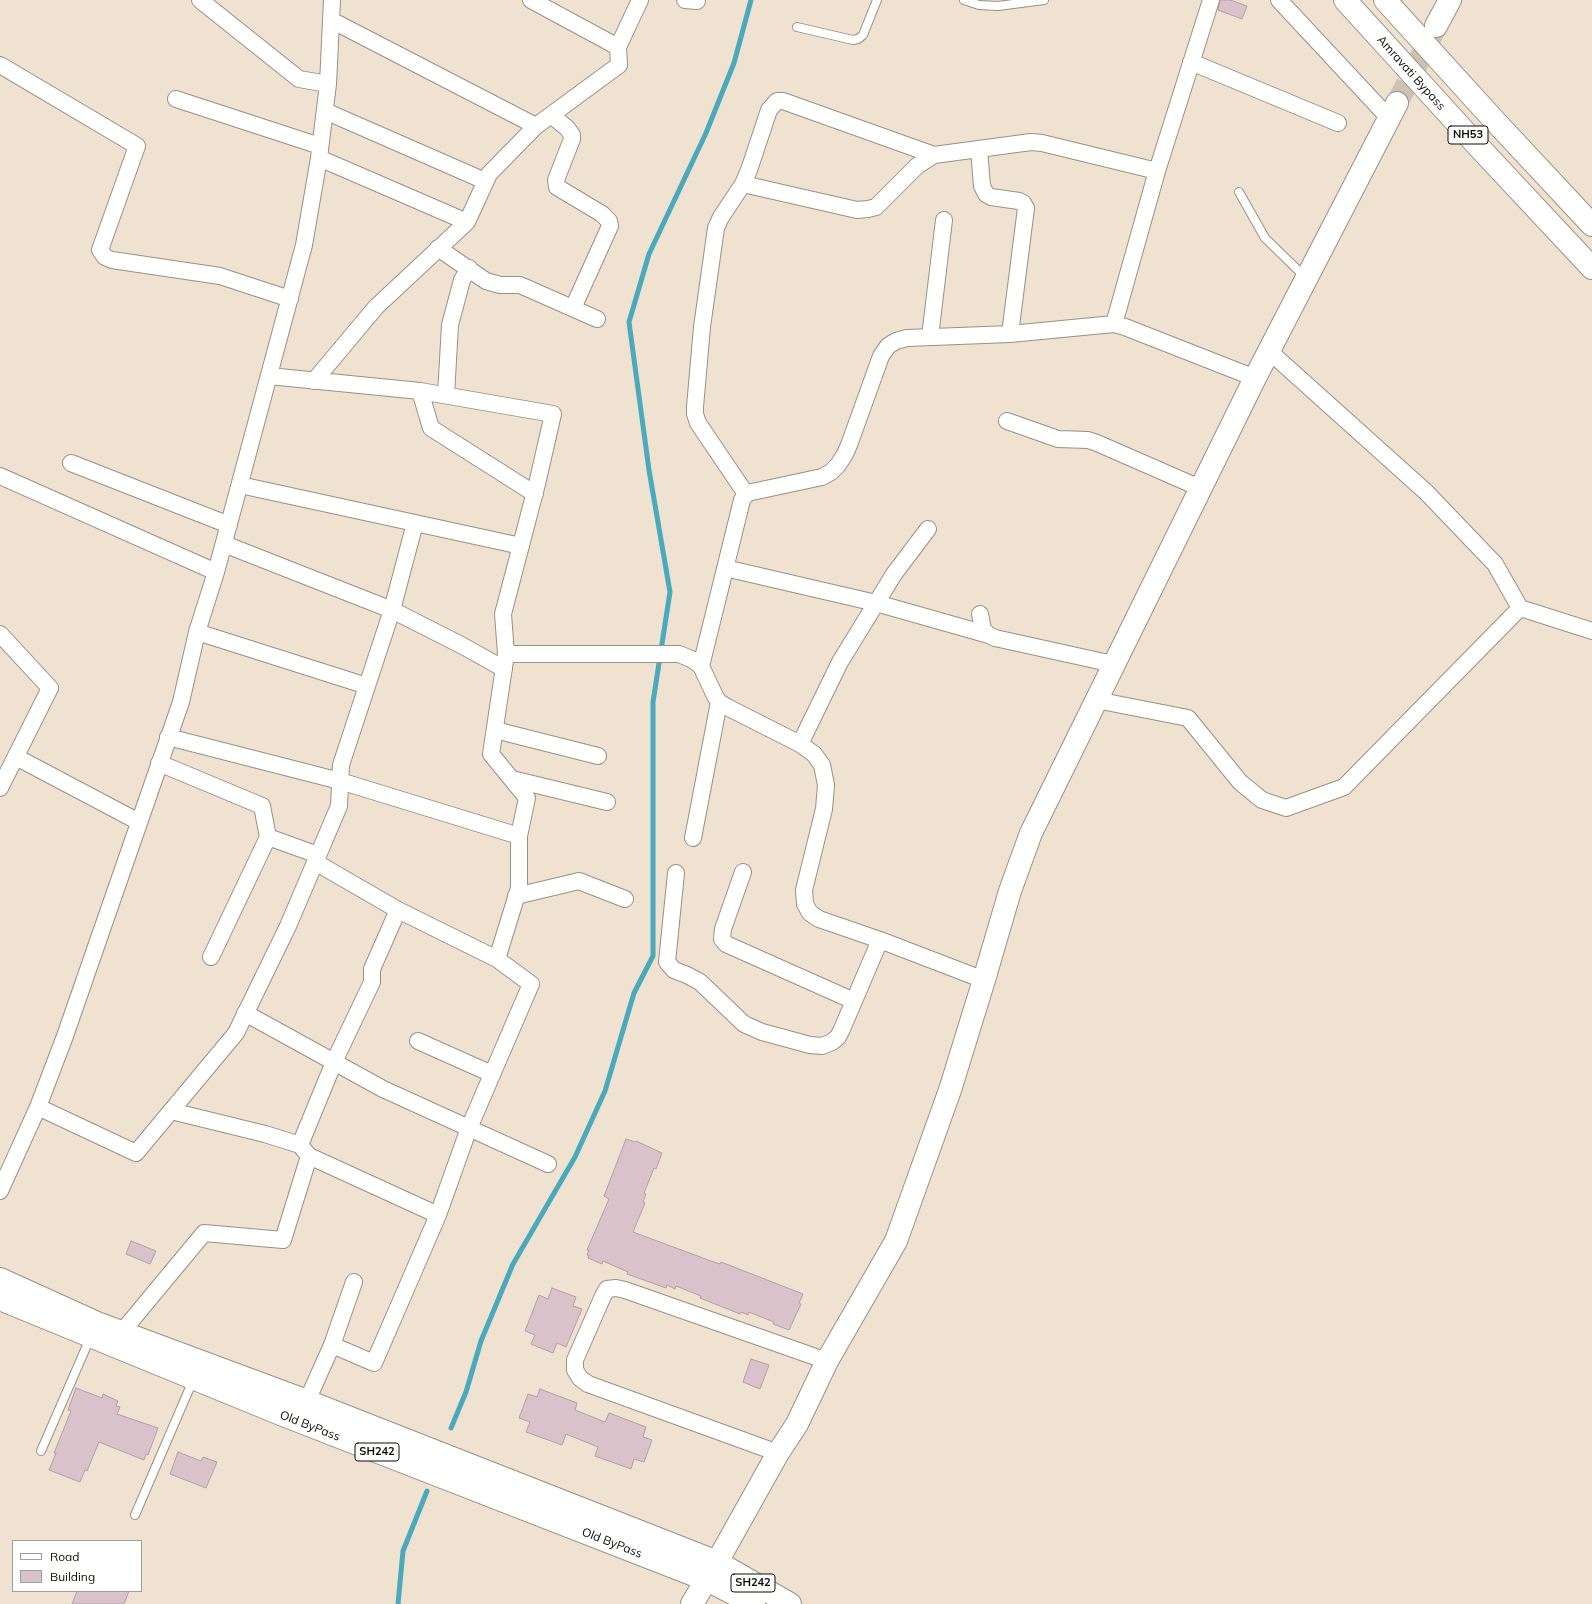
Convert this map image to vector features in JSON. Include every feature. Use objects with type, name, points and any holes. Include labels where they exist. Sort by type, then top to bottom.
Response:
[{"type":"main road","name":"Amravati Bypass","points":[[1345,0],[1476,144],[1592,268]]},
{"type":"main road","name":"NH53","points":[[1385,0],[1592,225]]},
{"type":"main road","points":[[1436,26],[1449,0]]},
{"type":"main road","points":[[692,1604],[778,1453],[797,1424],[828,1361],[896,1241],[950,1090],[1010,891],[1031,833],[1255,378],[1393,110]]},
{"type":"main road","points":[[0,1279],[94,1330]]},
{"type":"main road","name":"Old ByPass","points":[[0,1299],[117,1338],[194,1378],[283,1415],[712,1571],[790,1604]]},
{"type":"main road","points":[[117,1338],[307,1401],[712,1571]]},
{"type":"main road","name":"Old ByPass","points":[[712,1571],[754,1604]]},
{"type":"street","points":[[200,0],[299,78],[328,84]]},
{"type":"street","points":[[0,1191],[38,1107],[68,1029],[180,702],[197,632],[224,544],[304,245],[320,152],[325,111],[328,84],[332,0]]},
{"type":"street","points":[[531,0],[618,47]]},
{"type":"street","points":[[314,380],[376,307],[466,222],[489,174],[536,126],[619,65],[618,47],[640,0]]},
{"type":"street","points":[[1114,324],[1157,171],[1211,0]]},
{"type":"street","points":[[1279,0],[1393,110]]},
{"type":"street","points":[[331,20],[536,126]]},
{"type":"street","points":[[1191,62],[1338,123]]},
{"type":"street","points":[[0,65],[137,146],[100,250],[105,257],[112,260],[220,276],[290,299]]},
{"type":"street","points":[[176,99],[320,152],[466,222]]},
{"type":"street","points":[[746,494],[698,423],[695,414],[702,327],[715,233],[721,216],[743,184],[769,110],[777,101],[783,101],[934,155]]},
{"type":"street","points":[[325,111],[486,181]]},
{"type":"street","points":[[551,115],[567,128],[572,135],[572,139],[556,180],[557,187],[602,214],[609,221],[610,226],[573,308]]},
{"type":"street","points":[[743,184],[857,210],[868,210],[876,206],[917,166],[934,155],[1019,143],[1042,143],[1157,171]]},
{"type":"street","points":[[979,149],[982,186],[986,194],[991,197],[1019,201],[1023,203],[1026,208],[1010,334]]},
{"type":"street","points":[[930,337],[944,220]]},
{"type":"street","points":[[438,248],[492,283],[520,285],[597,319]]},
{"type":"street","points":[[446,395],[450,325],[462,280],[469,268]]},
{"type":"street","points":[[701,666],[742,500],[746,494],[822,477],[831,472],[845,454],[849,446],[881,356],[888,346],[896,341],[907,338],[1010,334],[1114,324],[1255,378]]},
{"type":"street","points":[[1269,351],[1426,492],[1495,564],[1520,608],[1592,631]]},
{"type":"street","points":[[269,376],[420,391],[553,414],[535,494],[503,614],[505,662],[491,754],[527,798],[519,836],[519,888],[497,959]]},
{"type":"street","points":[[420,391],[431,428],[535,494]]},
{"type":"street","points":[[1007,421],[1058,439],[1088,440],[1097,443],[1200,488]]},
{"type":"street","points":[[71,463],[229,525]]},
{"type":"street","points":[[0,476],[216,572]]},
{"type":"street","points":[[240,485],[521,546]]},
{"type":"street","points":[[38,1107],[136,1153],[236,1033],[288,926],[339,806],[341,765],[392,610],[415,523]]},
{"type":"street","points":[[800,744],[840,662],[894,574],[928,529]]},
{"type":"street","points":[[224,544],[392,610],[463,646],[505,662],[651,654],[679,654],[691,659],[701,666],[719,702],[726,707],[800,744],[814,754],[822,765],[826,785],[824,810],[804,890],[805,904],[810,913],[819,919],[880,940],[984,980]]},
{"type":"street","points":[[725,568],[876,603],[995,638],[1113,664]]},
{"type":"street","points":[[1096,700],[1188,718],[1240,782],[1262,800],[1286,808],[1344,787],[1520,608]]},
{"type":"street","points":[[980,614],[983,630],[989,635]]},
{"type":"street","points":[[197,632],[367,686]]},
{"type":"street","points":[[0,634],[50,688],[0,788]]},
{"type":"street","points":[[693,838],[719,702]]},
{"type":"street","points":[[495,730],[598,756]]},
{"type":"street","points":[[168,737],[340,781],[519,836]]},
{"type":"street","points":[[16,757],[139,822]]},
{"type":"street","points":[[159,763],[262,806],[268,837],[210,958]]},
{"type":"street","points":[[512,779],[607,802]]},
{"type":"street","points":[[268,837],[317,859],[398,910],[497,959],[531,984],[469,1128],[438,1215],[374,1363],[332,1344]]},
{"type":"street","points":[[743,872],[723,929],[722,939],[726,944],[854,1000]]},
{"type":"street","points":[[676,873],[667,962],[674,970],[700,982],[744,1024],[762,1032],[803,1043],[822,1046],[832,1042],[838,1037],[880,940]]},
{"type":"street","points":[[516,896],[579,881],[626,899]]},
{"type":"street","points":[[117,1338],[204,1233],[283,1240],[305,1150],[334,1062],[372,982],[372,968],[398,910]]},
{"type":"street","points":[[245,1013],[383,1089],[548,1164]]},
{"type":"street","points":[[418,1041],[492,1074]]},
{"type":"street","points":[[171,1111],[265,1134],[305,1150],[438,1215]]},
{"type":"street","points":[[307,1401],[332,1344],[354,1282]]},
{"type":"street","points":[[778,1453],[588,1384],[580,1378],[575,1370],[575,1360],[603,1296],[607,1289],[616,1288],[625,1290],[828,1361]]},
{"type":"lane","points":[[798,27],[853,40],[858,39],[863,35],[877,0]]},
{"type":"lane","points":[[964,0],[979,5],[998,6],[1044,0]]},
{"type":"lane","points":[[1239,192],[1266,238],[1306,278]]},
{"type":"lane","points":[[41,1451],[94,1330]]},
{"type":"lane","points":[[135,1515],[194,1378]]},
{"type":"building","points":[[1220,0],[1230,0],[1247,6],[1242,19],[1218,10]]},
{"type":"building","points":[[626,1139],[636,1141],[662,1153],[644,1193],[646,1194],[643,1202],[645,1203],[633,1232],[711,1261],[720,1264],[721,1262],[803,1294],[799,1303],[801,1304],[789,1330],[749,1312],[748,1315],[741,1312],[740,1314],[700,1298],[701,1296],[676,1286],[675,1289],[667,1285],[666,1288],[627,1274],[628,1272],[603,1261],[602,1264],[588,1258],[589,1256],[587,1255],[589,1250],[587,1250],[609,1199],[604,1196]]},
{"type":"building","points":[[131,1241],[156,1251],[150,1264],[126,1254]]},
{"type":"building","points":[[552,1288],[576,1297],[573,1306],[582,1309],[566,1347],[557,1343],[553,1353],[531,1344],[535,1335],[525,1331],[539,1295],[548,1299]]},
{"type":"building","points":[[751,1359],[769,1365],[760,1389],[743,1382]]},
{"type":"building","points":[[76,1388],[102,1398],[103,1394],[118,1401],[116,1406],[120,1407],[117,1414],[158,1428],[148,1455],[146,1454],[144,1460],[99,1442],[87,1471],[85,1470],[80,1482],[49,1470],[56,1453],[54,1453],[71,1411],[68,1410]]},
{"type":"building","points":[[540,1389],[577,1403],[575,1410],[605,1422],[609,1413],[646,1427],[643,1437],[652,1440],[644,1462],[634,1459],[631,1469],[595,1456],[598,1447],[566,1434],[562,1445],[526,1432],[530,1422],[519,1418],[528,1394],[537,1397]]},
{"type":"building","points":[[178,1452],[201,1461],[203,1457],[217,1462],[206,1488],[170,1474]]},
{"type":"building","points":[[77,1592],[129,1592],[124,1604],[72,1604]]},
{"type":"waterway","points":[[451,1428],[466,1392],[481,1341],[513,1264],[575,1157],[605,1091],[634,993],[653,956],[653,702],[670,592],[649,470],[629,322],[649,254],[706,133],[734,63],[751,0]]},
{"type":"waterway","points":[[398,1604],[403,1551],[427,1491]]},
{"type":"tunnel","points":[[1397,103],[1435,29]]}]
